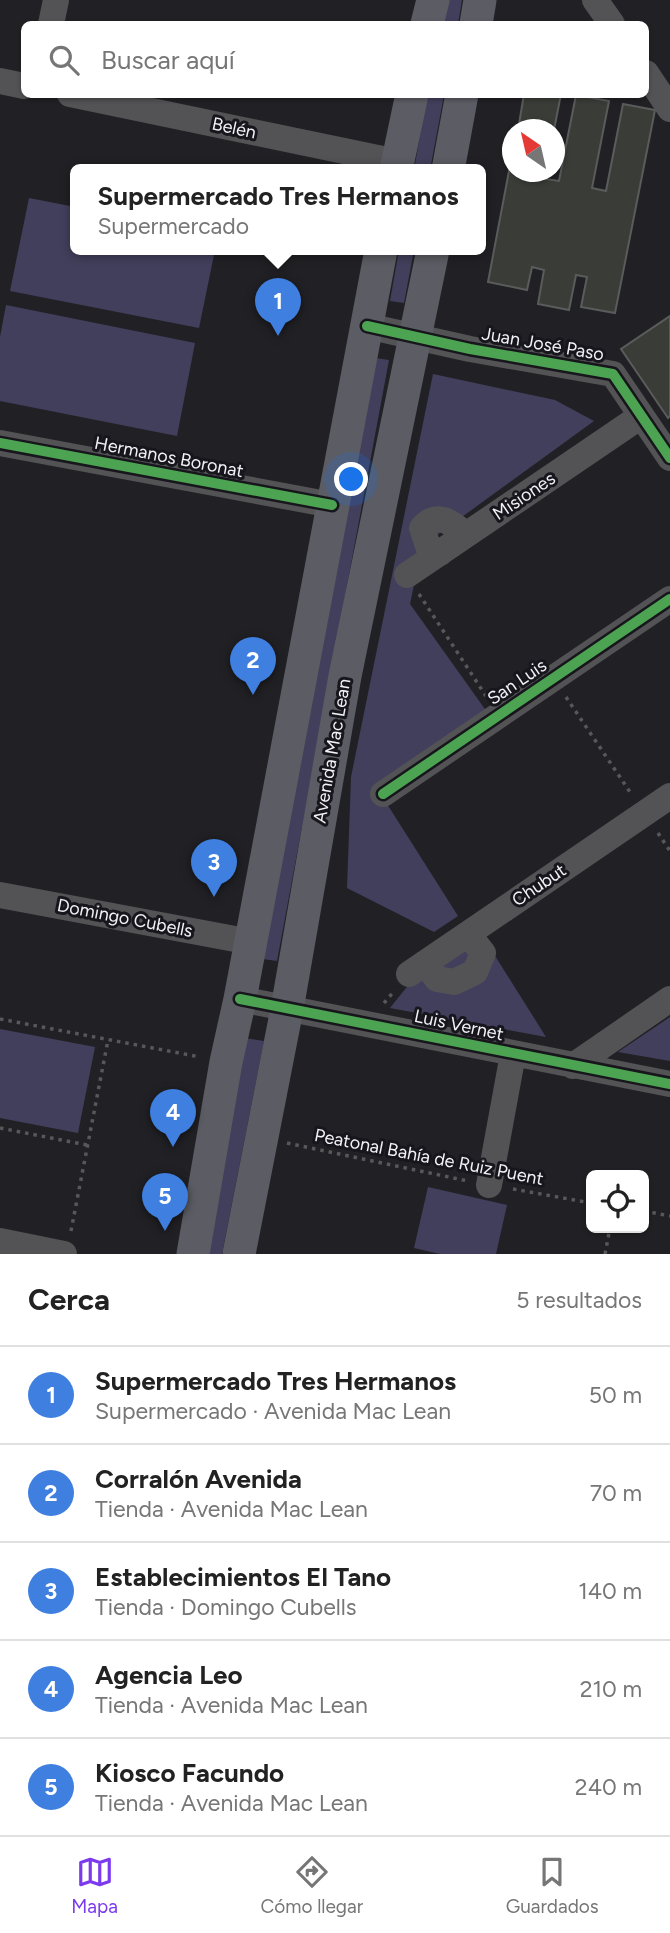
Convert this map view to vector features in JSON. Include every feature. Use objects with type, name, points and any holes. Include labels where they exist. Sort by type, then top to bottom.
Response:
[{"type":"main road","points":[[428,21],[433,0]]},
{"type":"main road","points":[[476,21],[480,0]]},
{"type":"main road","points":[[397,164],[411,98]]},
{"type":"main road","points":[[449,164],[461,98]]},
{"type":"main road","points":[[193,1254],[226,1062],[380,255]]},
{"type":"main road","name":"Avenida Mac Lean","points":[[239,1254],[287,1009],[345,676],[432,255]]},
{"type":"street","points":[[52,21],[56,0]]},
{"type":"street","points":[[595,0],[610,21]]},
{"type":"street","points":[[649,78],[670,109]]},
{"type":"street","points":[[0,81],[21,85]]},
{"type":"street","name":"Belén","points":[[88,98],[388,164]]},
{"type":"street","name":"Juan José Paso","points":[[367,326],[613,374],[670,458]]},
{"type":"street","name":"Misiones","points":[[407,575],[641,416]]},
{"type":"street","name":"Hermanos Boronat","points":[[0,443],[332,505]]},
{"type":"street","name":"San Luis","points":[[383,794],[670,598]]},
{"type":"street","name":"Chubut","points":[[417,968],[670,796]]},
{"type":"street","name":"Domingo Cubells","points":[[0,895],[251,942]]},
{"type":"street","points":[[417,968],[437,979],[454,982],[475,972],[483,953],[468,934]]},
{"type":"street","name":"Luis Vernet","points":[[240,999],[670,1084]]},
{"type":"street","points":[[573,1066],[670,999]]},
{"type":"street","points":[[489,1185],[513,1054]]},
{"type":"street","points":[[0,1241],[67,1247]]},
{"type":"path","points":[[407,575],[499,715]]},
{"type":"path","points":[[553,678],[670,851]]},
{"type":"path","points":[[367,1024],[417,968]]},
{"type":"path","points":[[0,1019],[226,1062]]},
{"type":"path","points":[[67,1247],[108,1040]]},
{"type":"path","points":[[0,1128],[87,1144]]},
{"type":"path","points":[[649,1212],[670,1216]]},
{"type":"path","points":[[605,1254],[609,1233]]},
{"type":"shaded area","points":[[445,0],[462,0],[458,21],[441,21]]},
{"type":"shaded area","points":[[426,98],[443,98],[431,164],[415,164]]},
{"type":"shaded area","points":[[29,198],[70,206],[70,255],[214,255],[199,328],[10,291]]},
{"type":"shaded area","points":[[398,255],[413,255],[404,303],[390,301]]},
{"type":"shaded area","points":[[6,305],[195,343],[177,436],[0,401],[0,337]]},
{"type":"shaded area","points":[[375,358],[389,360],[277,961],[263,959]]},
{"type":"shaded area","points":[[433,374],[555,400],[594,421],[422,546],[410,604],[487,712],[375,785],[458,916],[434,932],[347,888],[351,777]]},
{"type":"shaded area","points":[[482,935],[546,1037],[390,1008],[418,973]]},
{"type":"shaded area","points":[[670,1017],[670,1061],[618,1052]]},
{"type":"shaded area","points":[[0,1029],[95,1047],[78,1133],[0,1118]]},
{"type":"shaded area","points":[[243,1038],[264,1041],[222,1254],[204,1254]]},
{"type":"shaded area","points":[[428,1187],[507,1205],[496,1254],[440,1254],[414,1248]]},
{"type":"building","points":[[523,98],[560,98],[556,119],[520,119]]},
{"type":"building","points":[[575,98],[609,101],[592,188],[606,191],[623,104],[655,110],[615,313],[581,307],[587,277],[576,275],[569,310],[538,304],[544,270],[532,267],[527,290],[488,282],[507,182],[565,182],[565,151]]},
{"type":"building","points":[[670,316],[670,416],[668,418],[621,349]]},
{"type":"cycle path","points":[[367,326],[470,349],[613,374],[670,458]]},
{"type":"cycle path","points":[[0,443],[332,505]]},
{"type":"cycle path","points":[[383,794],[670,599]]},
{"type":"cycle path","points":[[240,999],[670,1084]]},
{"type":"place","name":"Supermercado Tres Hermanos","points":[[278,336]]},
{"type":"place","name":"Corralón Avenida","points":[[253,695]]},
{"type":"place","name":"Establecimientos El Tano","points":[[214,897]]},
{"type":"place","name":"Agencia Leo","points":[[173,1147]]},
{"type":"place","name":"Kiosco Facundo","points":[[165,1231]]}]
